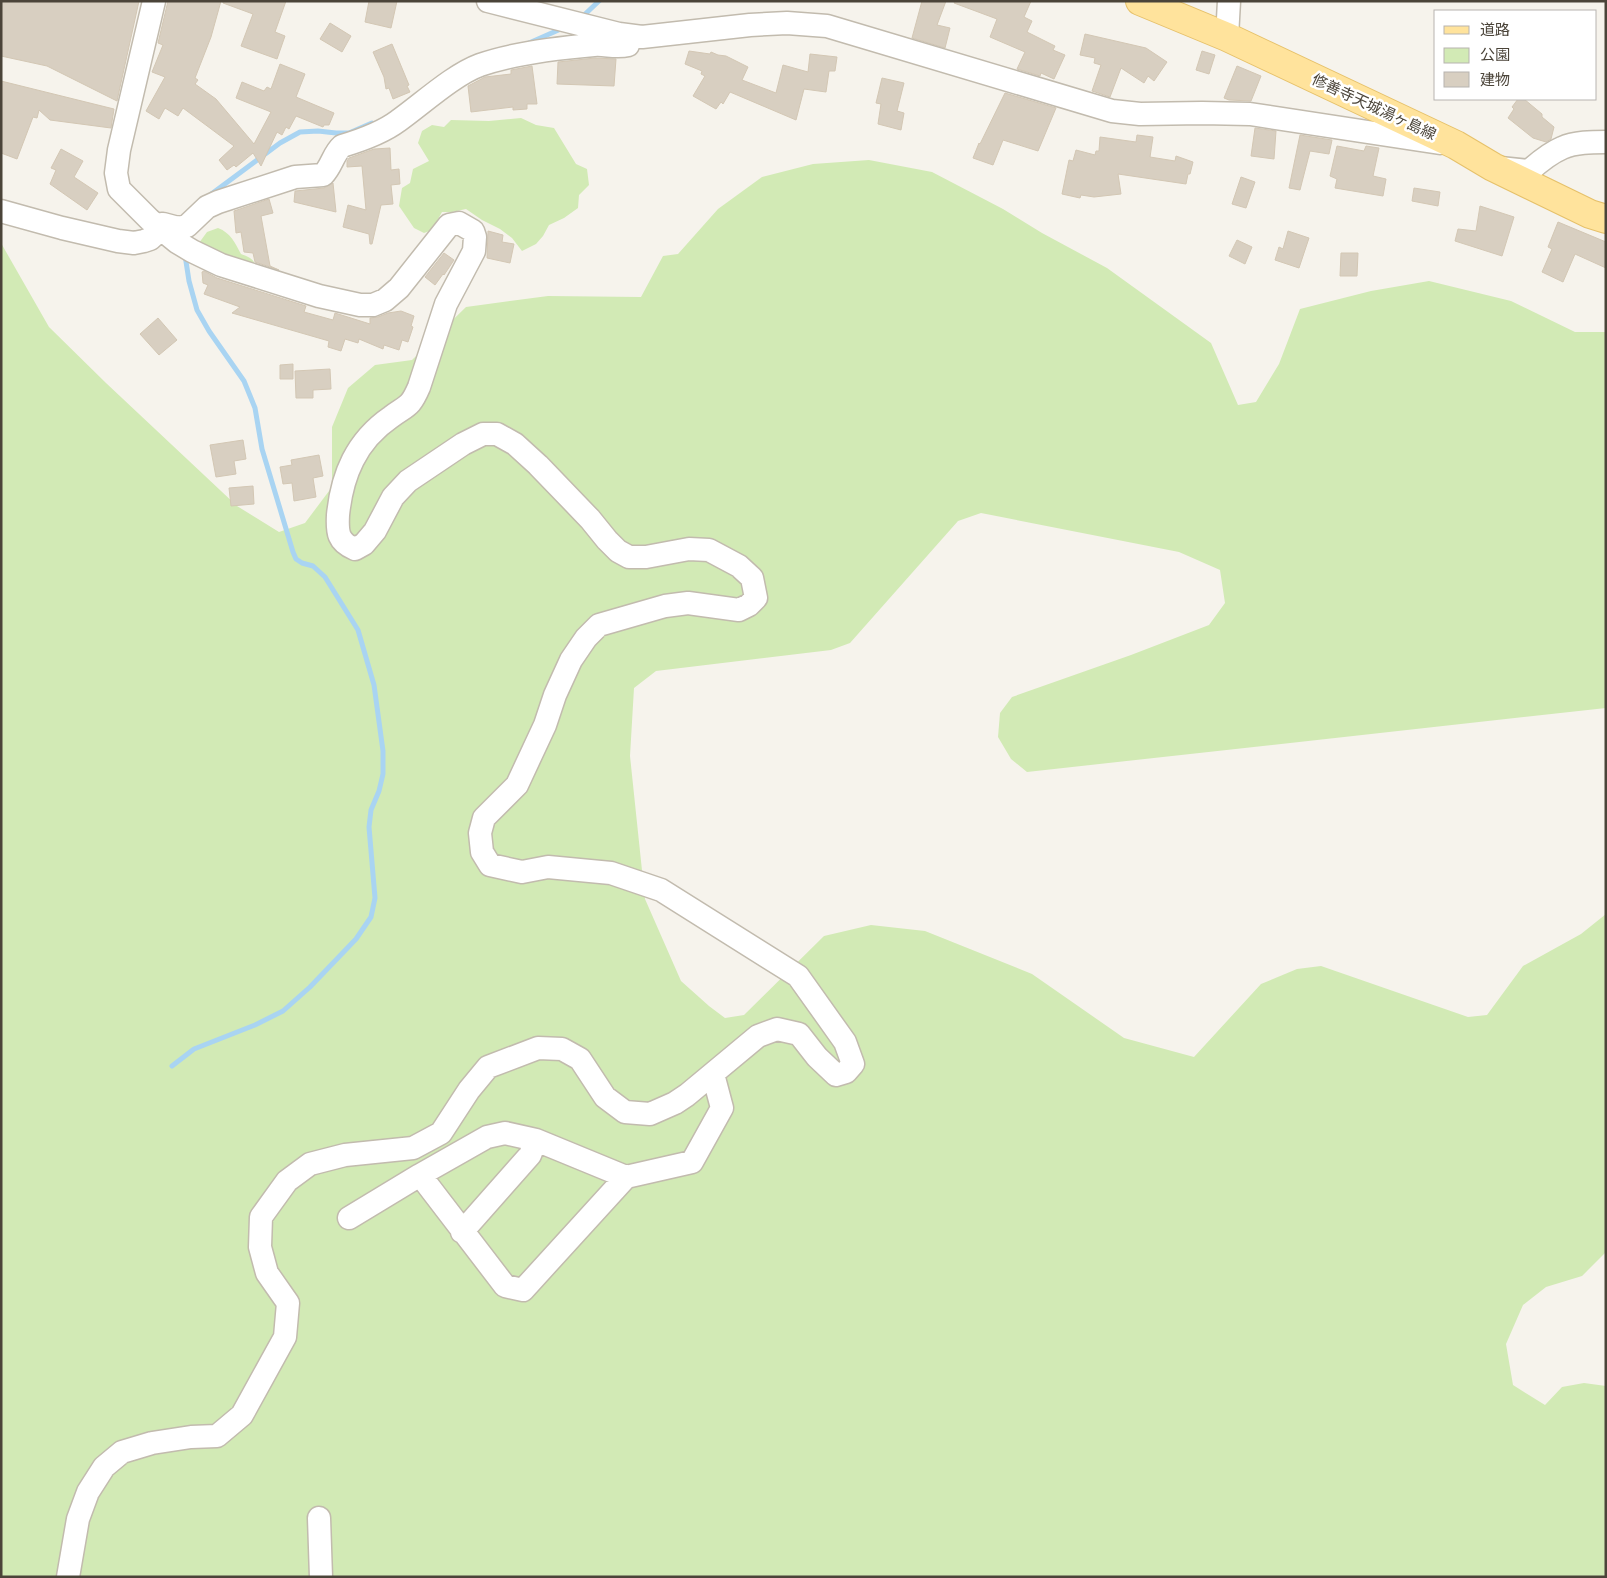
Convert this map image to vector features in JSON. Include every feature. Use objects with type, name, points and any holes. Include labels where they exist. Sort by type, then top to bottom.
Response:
[{"type":"main road","name":"修善寺天城湯ヶ島線","points":[[1140,1],[1227,37],[1456,145],[1493,167],[1590,214],[1606,219]]},
{"type":"street","points":[[68,1577],[78,1519],[88,1492],[104,1467],[122,1452],[152,1443],[191,1437],[217,1436],[242,1415],[285,1337],[288,1303],[267,1273],[260,1247],[262,1217],[287,1181],[310,1164],[346,1155],[413,1148],[420,1145],[441,1133],[488,1067],[538,1048],[562,1049],[580,1059],[605,1097],[625,1112],[650,1114],[687,1096],[758,1036],[777,1029],[799,1034],[817,1057],[836,1075],[846,1072],[853,1064],[845,1042],[798,976],[661,890],[611,873],[548,868],[522,872],[490,865],[482,852],[480,833],[484,818],[517,785],[545,725],[555,695],[571,660],[586,638],[600,625],[665,606],[688,603],[739,610],[749,605],[756,598],[752,578],[739,566],[709,550],[689,549],[646,557],[629,558],[618,551],[607,540],[590,519],[538,465],[515,444],[497,434],[483,434],[464,444],[408,481],[393,497],[375,531],[364,544],[355,549],[345,545],[337,532],[338,515],[341,488],[355,453],[366,438],[413,401],[446,304],[474,251],[475,237],[472,231],[459,223],[449,225],[399,288],[391,296],[373,305],[320,296],[221,265],[175,234],[118,188],[116,173],[119,150],[154,1]]},
{"type":"street","points":[[488,1],[619,34],[642,37],[759,24],[787,23],[827,26],[1112,111],[1140,114],[1250,114],[1456,145]]},
{"type":"street","points":[[1227,37],[1229,1]]},
{"type":"street","points":[[1,211],[118,241],[134,243],[175,234],[208,207],[218,202],[290,178],[323,175],[330,166],[337,150],[342,146],[385,129],[441,89],[479,65],[503,58],[571,47],[598,45],[626,46],[649,36]]},
{"type":"street","points":[[1493,167],[1529,171],[1562,148],[1584,143],[1606,142]]},
{"type":"street","points":[[420,1175],[505,1286],[524,1290],[626,1177],[692,1162],[722,1108],[713,1074]]},
{"type":"street","points":[[348,1218],[487,1137],[505,1132],[536,1140],[626,1177]]},
{"type":"street","points":[[462,1232],[530,1155],[536,1140]]},
{"type":"street","points":[[320,1518],[321,1577]]},
{"type":"green space","points":[[521,118],[536,125],[554,128],[576,164],[587,169],[589,185],[579,195],[578,208],[564,218],[549,225],[536,244],[522,251],[512,238],[500,229],[466,209],[442,212],[432,230],[424,233],[414,228],[399,206],[402,188],[410,183],[413,169],[429,161],[418,143],[422,131],[432,125],[444,127],[451,120],[489,121]]},
{"type":"green space","points":[[869,160],[932,172],[1003,209],[1042,233],[1107,268],[1211,343],[1238,405],[1256,402],[1279,364],[1300,309],[1371,291],[1429,281],[1511,301],[1575,332],[1606,332],[1606,708],[1027,772],[1011,759],[998,737],[1000,713],[1012,697],[1209,625],[1225,603],[1220,570],[1179,552],[981,513],[958,521],[850,643],[831,650],[656,671],[634,688],[630,756],[645,899],[681,981],[725,1018],[744,1015],[824,936],[871,925],[925,931],[1032,974],[1124,1038],[1194,1057],[1261,984],[1297,969],[1321,966],[1468,1017],[1487,1015],[1523,966],[1581,934],[1606,914],[1606,1252],[1582,1276],[1546,1287],[1523,1305],[1506,1344],[1513,1385],[1545,1405],[1562,1387],[1584,1383],[1606,1386],[1606,1577],[1,1577],[1,243],[49,327],[237,506],[279,532],[305,523],[332,487],[332,427],[348,388],[375,365],[412,360],[466,307],[548,296],[641,297],[663,256],[678,254],[718,209],[762,177],[813,164]]},
{"type":"green space","points":[[218,228],[235,242],[241,254],[247,256],[255,264],[249,267],[199,243],[207,232]]},
{"type":"building","points":[[1,1],[139,1],[117,101],[47,66],[1,56]]},
{"type":"building","points":[[168,1],[221,1],[211,37],[195,78],[198,80],[195,84],[216,99],[254,144],[271,112],[236,98],[242,82],[264,91],[267,87],[271,89],[280,64],[305,74],[296,97],[334,113],[329,125],[324,125],[323,127],[296,116],[289,129],[286,127],[282,135],[277,132],[261,166],[253,153],[236,167],[234,165],[227,170],[219,160],[234,146],[183,108],[178,116],[165,108],[159,119],[146,111],[165,77],[152,72],[163,45],[158,43]]},
{"type":"building","points":[[223,1],[286,1],[275,32],[285,36],[277,59],[241,46],[253,14],[223,3]]},
{"type":"building","points":[[369,1],[397,1],[391,28],[365,22]]},
{"type":"building","points":[[922,1],[946,1],[937,25],[950,28],[945,48],[912,38]]},
{"type":"building","points":[[955,1],[1031,1],[1024,17],[1032,21],[1027,32],[1055,46],[1053,50],[1065,55],[1054,79],[1041,73],[1040,76],[1017,69],[1025,52],[990,37],[997,19],[954,3]]},
{"type":"building","points":[[330,23],[351,36],[342,52],[320,39]]},
{"type":"building","points":[[1085,34],[1146,48],[1167,62],[1154,81],[1148,76],[1144,83],[1121,68],[1110,97],[1092,91],[1101,65],[1094,63],[1095,58],[1080,55]]},
{"type":"building","points":[[392,44],[409,85],[407,86],[410,92],[393,99],[389,88],[386,89],[384,77],[373,52]]},
{"type":"building","points":[[689,51],[710,54],[711,52],[726,56],[748,67],[742,80],[776,93],[783,65],[808,72],[810,54],[837,57],[835,71],[829,71],[826,92],[804,89],[796,120],[730,92],[723,104],[721,102],[716,109],[693,96],[705,76],[701,74],[702,71],[685,64]]},
{"type":"building","points":[[1202,51],[1215,55],[1209,74],[1196,70]]},
{"type":"building","points":[[595,58],[616,59],[614,86],[557,84],[558,62]]},
{"type":"building","points":[[532,66],[537,104],[527,104],[527,109],[513,110],[513,107],[471,112],[468,86],[485,77],[511,74],[511,70]]},
{"type":"building","points":[[1237,66],[1261,76],[1251,101],[1224,98]]},
{"type":"building","points":[[882,78],[904,83],[897,111],[904,113],[901,130],[878,124],[881,104],[876,103]]},
{"type":"building","points":[[1,81],[114,109],[111,128],[50,120],[39,110],[37,118],[33,117],[17,159],[1,153]]},
{"type":"building","points":[[1005,93],[1056,108],[1038,151],[1003,140],[993,165],[973,158]]},
{"type":"building","points":[[1517,100],[1525,100],[1554,127],[1551,139],[1546,142],[1533,138],[1508,118],[1514,109],[1512,107]]},
{"type":"building","points":[[1255,128],[1276,131],[1274,159],[1251,156]]},
{"type":"building","points":[[1137,135],[1153,137],[1150,157],[1175,161],[1176,156],[1193,162],[1186,184],[1118,174],[1121,194],[1094,197],[1081,195],[1080,198],[1062,194],[1069,160],[1073,161],[1076,150],[1095,155],[1096,151],[1099,151],[1100,137],[1136,142]]},
{"type":"building","points":[[1300,135],[1332,140],[1329,154],[1310,151],[1300,190],[1289,188]]},
{"type":"building","points":[[1337,146],[1364,151],[1366,146],[1379,148],[1373,176],[1386,179],[1383,196],[1335,188],[1337,179],[1330,176]]},
{"type":"building","points":[[390,148],[391,170],[399,169],[400,184],[391,185],[393,204],[381,205],[372,244],[370,244],[369,234],[343,227],[348,205],[366,210],[362,166],[347,167],[347,161],[349,158],[374,149]]},
{"type":"building","points":[[61,149],[83,161],[74,177],[98,193],[87,210],[50,184],[56,170],[51,168]]},
{"type":"building","points":[[1241,177],[1255,182],[1246,208],[1232,204]]},
{"type":"building","points":[[333,183],[336,212],[294,202],[295,191],[324,188]]},
{"type":"building","points":[[1414,188],[1440,192],[1438,206],[1412,201]]},
{"type":"building","points":[[269,199],[273,213],[261,216],[270,266],[279,270],[255,262],[253,253],[244,252],[241,232],[236,233],[234,211]]},
{"type":"building","points":[[1480,206],[1514,217],[1502,256],[1455,241],[1458,229],[1476,231]]},
{"type":"building","points":[[1558,222],[1606,242],[1606,268],[1575,254],[1563,282],[1542,272],[1552,249],[1548,247]]},
{"type":"building","points":[[488,231],[503,235],[502,242],[514,244],[510,263],[487,258]]},
{"type":"building","points":[[1288,231],[1309,238],[1299,268],[1275,260],[1279,247],[1283,249]]},
{"type":"building","points":[[1237,240],[1252,247],[1245,264],[1229,256]]},
{"type":"building","points":[[444,253],[454,260],[435,285],[425,277]]},
{"type":"building","points":[[1341,253],[1358,253],[1357,276],[1340,276]]},
{"type":"building","points":[[204,271],[217,278],[306,306],[304,312],[333,320],[335,313],[370,324],[370,318],[401,311],[414,316],[411,326],[413,327],[408,342],[402,340],[399,350],[384,345],[383,349],[359,339],[358,343],[345,339],[341,351],[328,347],[329,341],[232,313],[240,307],[204,294],[208,285],[203,283],[202,272]]},
{"type":"building","points":[[158,318],[177,340],[159,355],[140,334]]},
{"type":"building","points":[[293,364],[293,379],[280,379],[280,365]]},
{"type":"building","points":[[330,369],[331,389],[313,390],[313,398],[296,398],[295,371]]},
{"type":"building","points":[[243,440],[246,459],[234,461],[236,474],[216,477],[210,445]]},
{"type":"building","points":[[319,455],[323,476],[313,478],[316,497],[294,501],[292,483],[283,484],[280,467],[292,465],[291,460]]},
{"type":"building","points":[[253,486],[254,504],[231,506],[229,488]]},
{"type":"waterway","points":[[581,18],[599,1]]},
{"type":"waterway","points":[[529,43],[563,28]]},
{"type":"waterway","points":[[210,195],[280,143],[300,132],[349,133],[372,123]]},
{"type":"waterway","points":[[172,1066],[194,1049],[255,1025],[283,1011],[310,987],[356,939],[371,917],[375,898],[369,827],[371,810],[379,791],[383,774],[383,751],[374,685],[358,630],[325,577],[313,566],[296,559],[262,449],[255,408],[244,381],[209,331],[197,310],[189,281],[185,255]]}]
